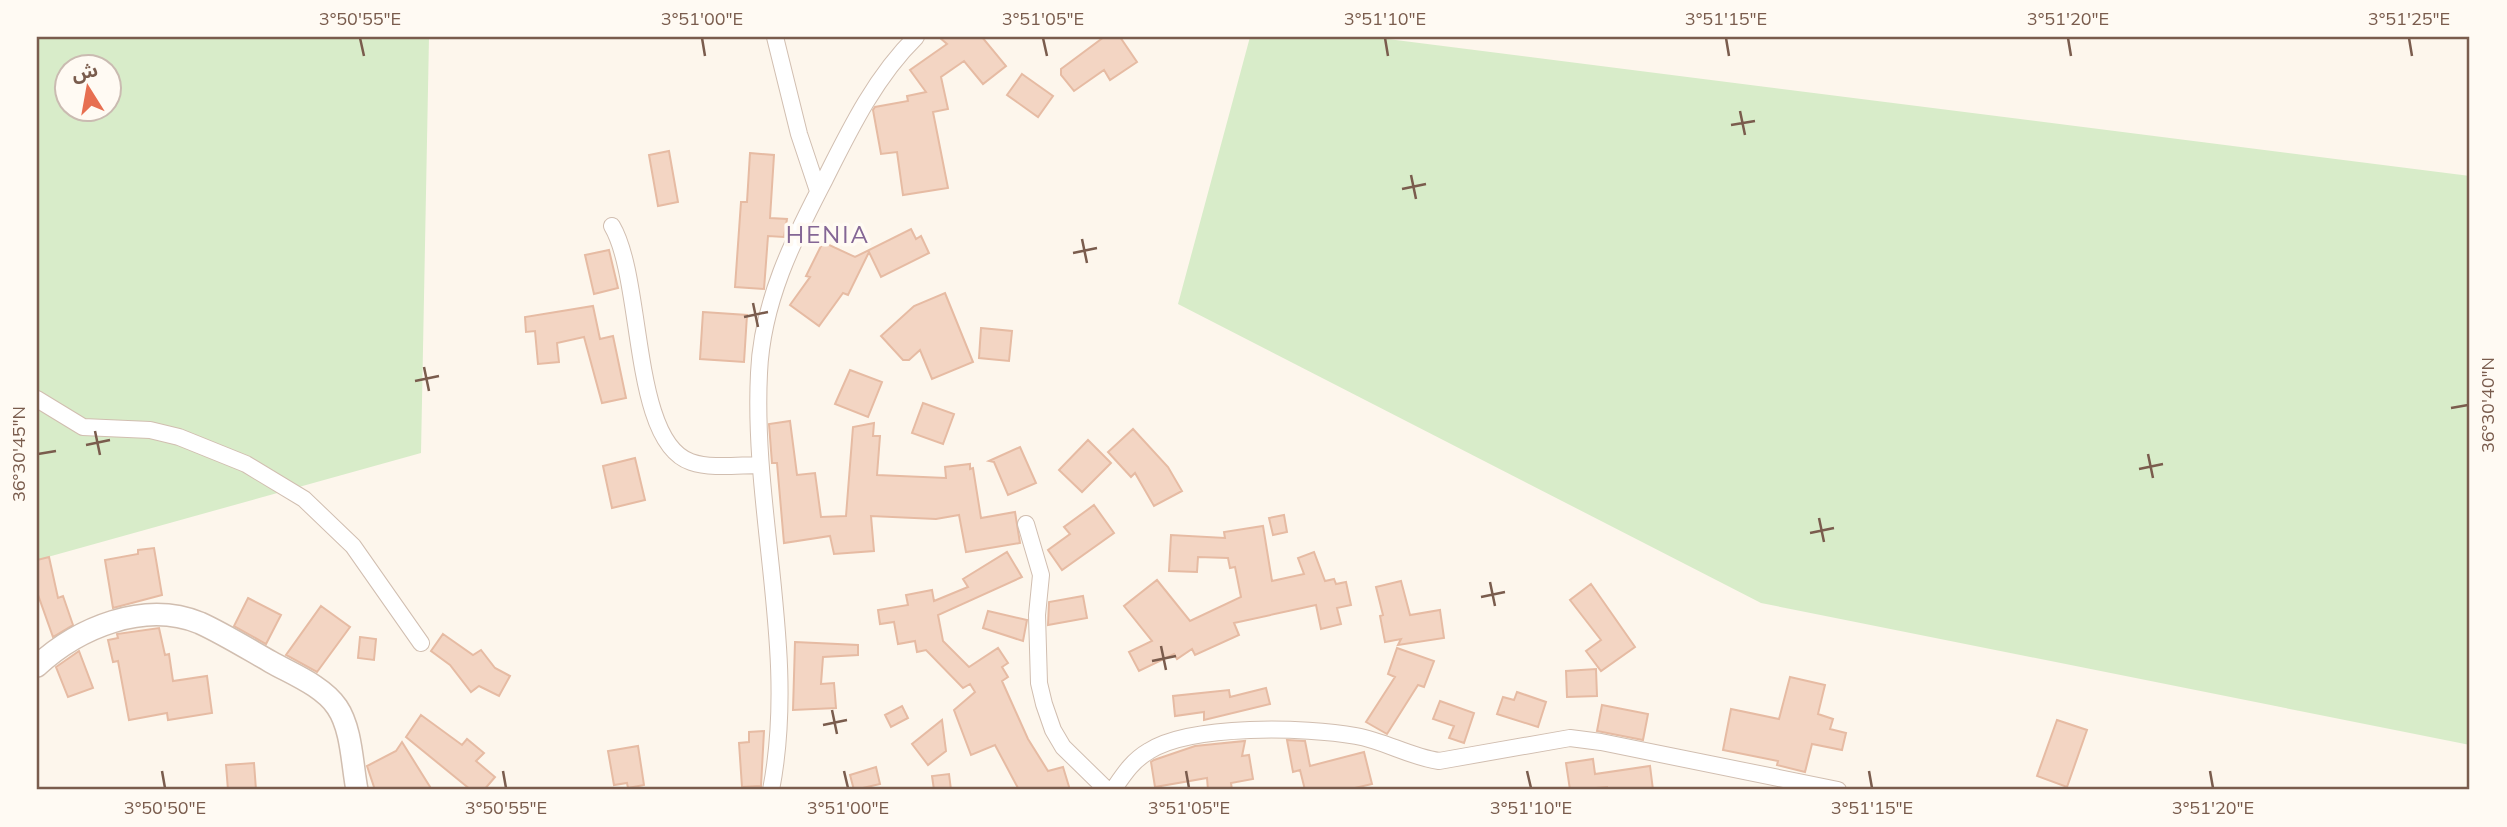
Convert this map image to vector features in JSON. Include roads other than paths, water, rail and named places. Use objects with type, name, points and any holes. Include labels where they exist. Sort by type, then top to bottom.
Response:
[{"type":"street","points":[[775,37],[799,134],[818,191]]},
{"type":"street","points":[[772,790],[777,760],[778,686],[774,587],[760,465],[759,371],[768,310],[788,249],[858,113],[916,37]]},
{"type":"street","points":[[612,226],[622,243],[629,267],[653,416],[664,442],[677,456],[692,463],[760,465]]},
{"type":"street","points":[[37,399],[83,427],[150,430],[178,437],[246,464],[304,499],[353,546],[421,643]]},
{"type":"street","points":[[1026,523],[1041,575],[1037,615],[1039,683],[1044,704],[1053,730],[1063,747],[1107,790]]},
{"type":"street","points":[[37,666],[82,633],[109,623],[159,615],[198,622],[304,680],[337,707],[346,727],[357,790]]},
{"type":"street","points":[[1113,790],[1129,766],[1151,749],[1227,730],[1354,736],[1439,761],[1570,738],[1601,741],[1838,790]]},
{"type":"district","name":"HENIA","points":[[828,234]]}]
